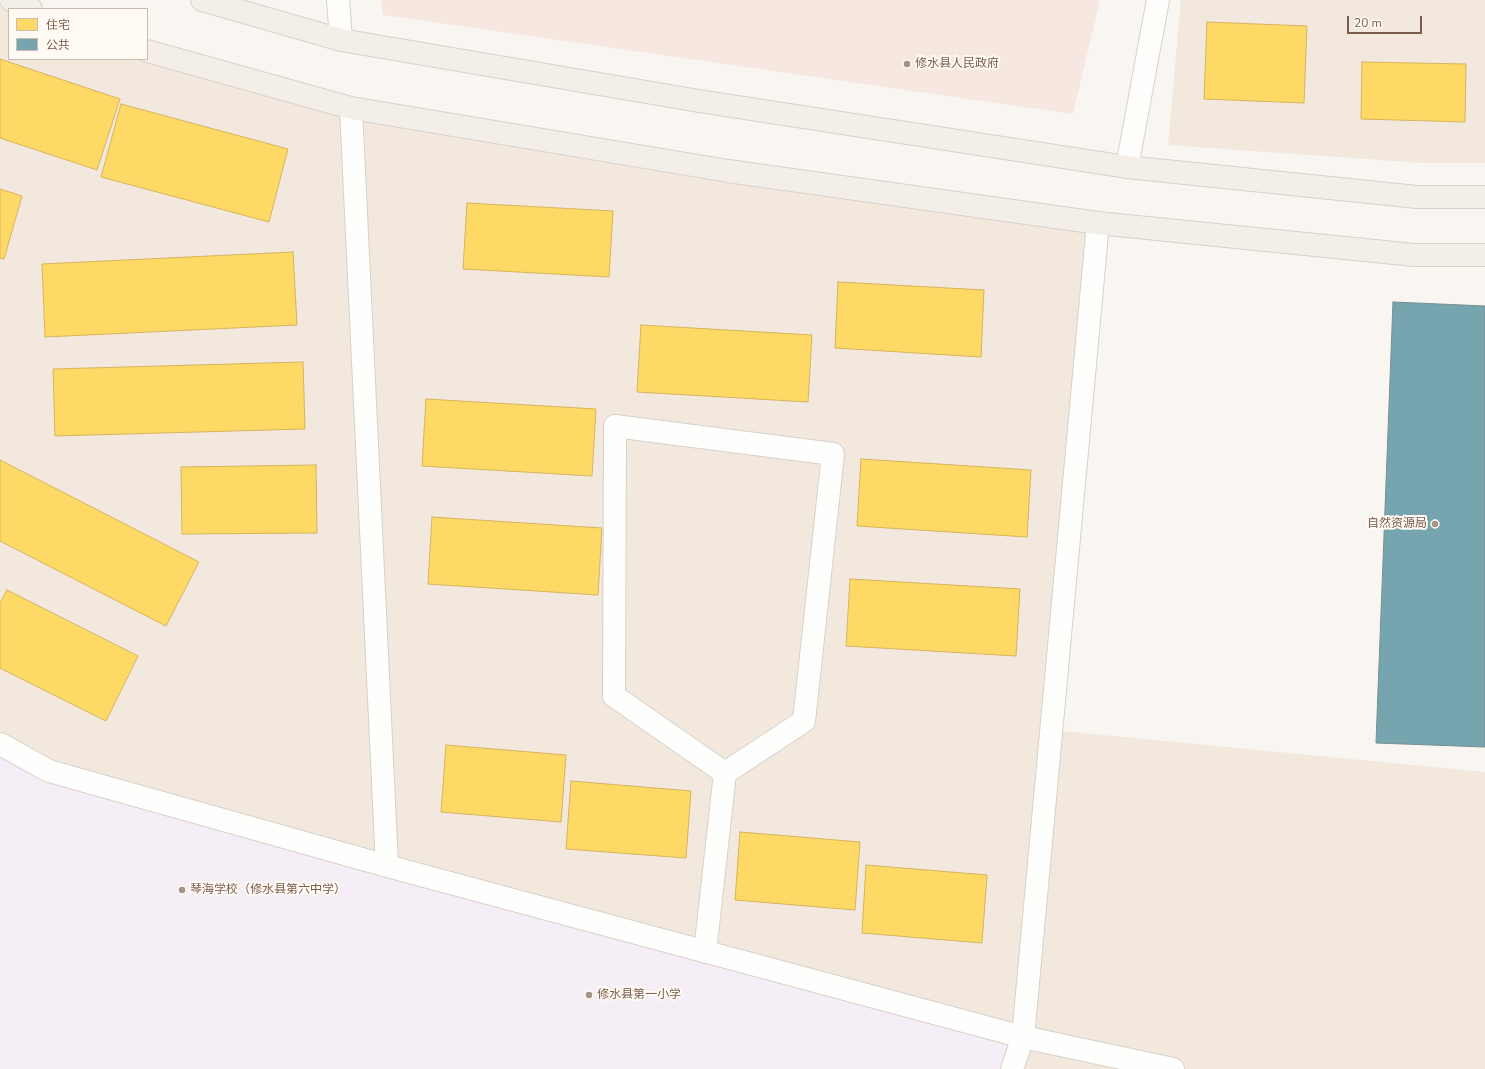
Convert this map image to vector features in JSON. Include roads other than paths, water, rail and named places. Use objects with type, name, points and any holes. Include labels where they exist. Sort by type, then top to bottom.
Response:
[{"type":"main road","points":[[11,0],[30,8]]},
{"type":"main road","points":[[202,0],[341,40],[699,101],[1127,167],[1417,197],[1485,197]]},
{"type":"main road","points":[[148,51],[351,108],[728,171],[1098,223],[1414,256],[1485,255]]},
{"type":"street","points":[[338,0],[341,40]]},
{"type":"street","points":[[1127,167],[1158,0]]},
{"type":"street","points":[[351,108],[387,866]]},
{"type":"street","points":[[1012,1069],[1023,1037],[1098,223]]},
{"type":"street","points":[[615,426],[833,454],[804,721],[725,773],[614,696],[615,426]]},
{"type":"street","points":[[0,744],[49,771],[387,866],[1023,1037],[1173,1069]]},
{"type":"street","points":[[705,952],[725,773]]},
{"type":"place","name":"修水县人民政府","points":[[907,64]]},
{"type":"place","name":"自然资源局","points":[[1435,524]]},
{"type":"place","name":"琴海学校（修水县第六中学）","points":[[182,890]]},
{"type":"place","name":"修水县第一小学","points":[[589,995]]}]
